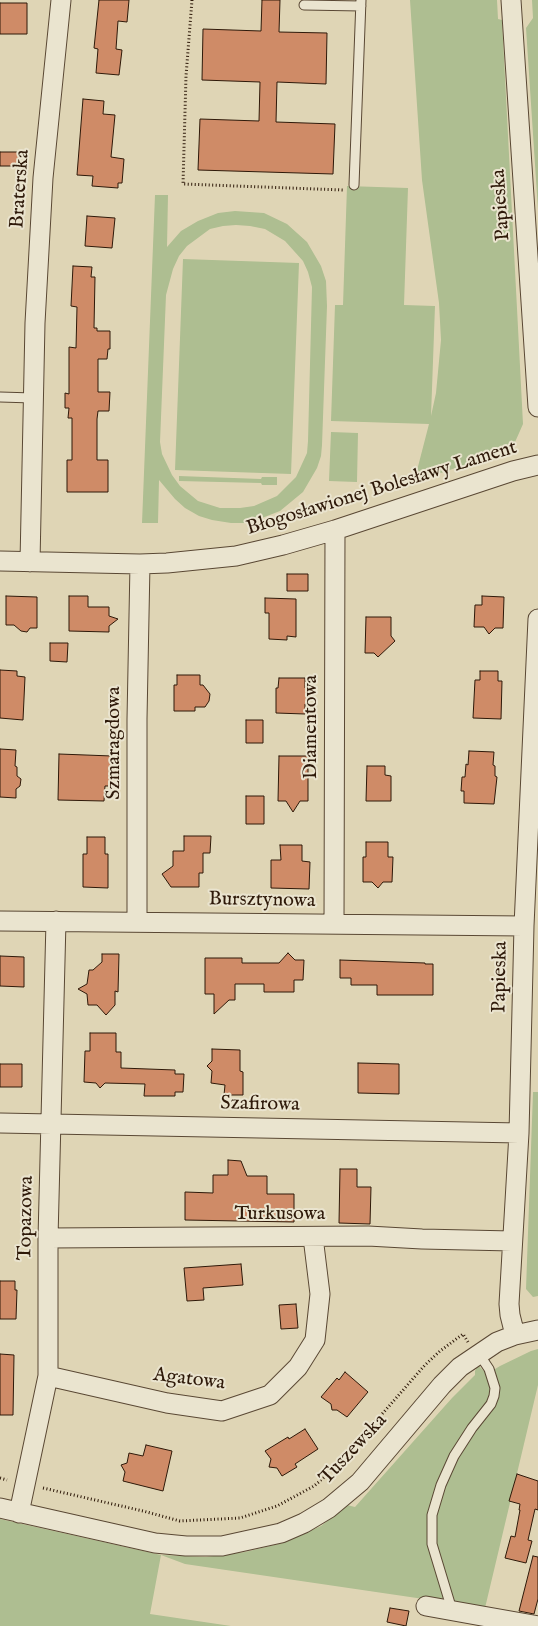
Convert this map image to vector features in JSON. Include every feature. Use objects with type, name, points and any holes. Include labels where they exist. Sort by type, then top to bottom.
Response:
[{"type":"street","name":"Braterska","points":[[30,562],[35,323],[43,178],[61,0]]},
{"type":"street","name":"Papieska","points":[[511,0],[538,407]]},
{"type":"street","name":"Błogosławionej Bolesławy Lament","points":[[0,561],[140,564],[176,563],[236,556],[335,530],[513,471],[538,465]]},
{"type":"street","name":"Diamentowa","points":[[334,924],[335,530]]},
{"type":"street","name":"Szmaragdowa","points":[[137,922],[137,719],[140,564]]},
{"type":"street","name":"Papieska","points":[[515,1335],[509,1304],[519,1133],[524,926],[538,619]]},
{"type":"street","name":"Bursztynowa","points":[[0,921],[524,926]]},
{"type":"street","name":"Topazowa","points":[[19,1513],[48,1376],[48,1238],[56,921]]},
{"type":"street","name":"Szafirowa","points":[[0,1123],[519,1133]]},
{"type":"street","name":"Turkusowa","points":[[48,1238],[368,1236],[512,1240]]},
{"type":"street","name":"Agatowa","points":[[48,1376],[166,1403],[222,1410],[270,1395],[298,1367],[315,1340],[320,1294],[313,1237]]},
{"type":"street","name":"Tuszewska","points":[[0,1508],[155,1543],[186,1546],[222,1546],[281,1533],[304,1523],[329,1508],[360,1482],[442,1385],[460,1367],[497,1342],[515,1335],[538,1330]]},
{"type":"street","points":[[426,1606],[538,1626]]},
{"type":"lane","points":[[304,5],[361,3],[354,185]]},
{"type":"lane","points":[[0,397],[33,398]]},
{"type":"lane","points":[[452,1610],[432,1544],[432,1515],[440,1485],[454,1456],[472,1428],[491,1404],[494,1396],[495,1388],[493,1381],[488,1369],[477,1354]]},
{"type":"path","points":[[192,0],[186,76],[183,184],[346,190],[354,185]]},
{"type":"path","points":[[0,1478],[180,1521],[240,1518],[277,1506],[314,1486],[334,1469],[425,1365],[454,1339],[463,1334],[477,1354]]},
{"type":"green space","points":[[410,0],[497,0],[498,19],[502,20],[523,424],[512,449],[414,482],[429,424],[331,421],[335,305],[343,305],[347,186],[408,188],[404,305],[435,306],[431,416],[436,393],[441,340],[439,303],[422,180]]},
{"type":"green space","points":[[532,0],[538,0],[538,210],[526,28],[533,18]]},
{"type":"green space","points":[[155,195],[168,195],[167,247],[181,231],[198,221],[218,213],[235,211],[264,213],[287,224],[307,242],[321,266],[326,281],[327,306],[322,445],[317,468],[303,492],[280,511],[249,523],[231,523],[199,516],[185,508],[175,499],[159,480],[158,523],[142,523]],"holes":[[[236,225],[265,229],[285,241],[303,261],[312,287],[307,453],[296,477],[277,496],[254,506],[220,508],[198,501],[180,486],[172,475],[162,454],[160,442],[166,295],[173,269],[179,256],[187,246],[210,229]]]},
{"type":"green space","points":[[183,259],[299,263],[291,474],[175,470]]},
{"type":"green space","points":[[331,432],[358,433],[357,482],[329,481]]},
{"type":"green space","points":[[179,476],[261,479],[262,477],[277,477],[277,485],[179,481]]},
{"type":"green space","points":[[533,1092],[538,1092],[538,1296],[533,1297],[526,1289]]},
{"type":"green space","points":[[538,1349],[538,1385],[485,1608],[185,1564],[161,1555],[206,1557],[245,1552],[283,1543],[321,1526],[347,1505],[355,1507],[452,1398],[475,1375],[478,1365],[487,1374]]},
{"type":"green space","points":[[0,1519],[161,1555],[150,1614],[231,1626],[0,1626]]},
{"type":"building","points":[[99,0],[129,0],[127,22],[118,21],[116,49],[122,50],[119,75],[96,73],[98,49],[94,48]]},
{"type":"building","points":[[262,0],[280,0],[279,32],[327,33],[326,84],[277,82],[276,122],[335,124],[333,174],[198,170],[200,119],[259,121],[260,82],[202,80],[203,29],[261,31]]},
{"type":"building","points":[[0,3],[27,3],[27,34],[0,34]]},
{"type":"building","points":[[83,99],[104,101],[103,114],[115,115],[111,157],[124,159],[122,183],[118,183],[118,188],[92,186],[93,176],[77,175]]},
{"type":"building","points":[[0,152],[19,152],[19,166],[0,166]]},
{"type":"building","points":[[87,216],[115,218],[112,248],[85,246]]},
{"type":"building","points":[[73,266],[92,267],[91,277],[95,277],[94,328],[97,328],[97,331],[110,331],[110,349],[108,349],[107,359],[98,359],[98,392],[110,392],[109,411],[98,411],[97,419],[97,460],[108,460],[108,492],[67,492],[67,460],[72,460],[72,418],[68,418],[69,408],[65,408],[65,393],[69,394],[69,347],[76,348],[77,307],[71,306]]},
{"type":"building","points":[[287,574],[308,574],[308,591],[287,591]]},
{"type":"building","points":[[6,596],[37,597],[37,628],[30,628],[27,632],[21,631],[14,625],[6,625]]},
{"type":"building","points":[[69,596],[88,596],[88,607],[109,607],[109,616],[118,619],[109,626],[109,632],[69,631]]},
{"type":"building","points":[[482,596],[504,597],[503,628],[495,628],[489,634],[484,627],[474,627],[475,605],[482,605]]},
{"type":"building","points":[[265,598],[296,599],[296,637],[287,636],[287,640],[269,639],[269,613],[265,613]]},
{"type":"building","points":[[366,617],[391,617],[391,636],[395,641],[378,657],[374,653],[365,653]]},
{"type":"building","points":[[50,643],[68,643],[67,662],[50,661]]},
{"type":"building","points":[[0,670],[17,671],[17,676],[25,677],[23,720],[0,718]]},
{"type":"building","points":[[480,671],[498,671],[498,681],[502,681],[501,719],[473,718],[475,680],[480,680]]},
{"type":"building","points":[[177,675],[200,675],[200,685],[203,685],[210,694],[209,701],[205,707],[195,707],[195,711],[174,711],[174,685],[177,685]]},
{"type":"building","points":[[279,678],[305,678],[307,704],[305,704],[305,714],[276,713],[276,688],[278,688]]},
{"type":"building","points":[[246,720],[263,720],[263,743],[246,743]]},
{"type":"building","points":[[0,749],[16,750],[15,766],[17,767],[17,776],[21,779],[20,786],[16,789],[16,798],[0,797]]},
{"type":"building","points":[[469,751],[494,752],[493,765],[495,766],[495,776],[497,777],[494,804],[464,803],[464,791],[461,791],[462,777],[465,777]]},
{"type":"building","points":[[59,754],[112,756],[112,786],[105,786],[104,801],[58,800]]},
{"type":"building","points":[[279,756],[308,756],[308,801],[300,801],[293,812],[286,801],[278,801]]},
{"type":"building","points":[[367,766],[385,766],[385,775],[391,776],[391,801],[366,801]]},
{"type":"building","points":[[246,796],[264,796],[264,824],[246,824]]},
{"type":"building","points":[[184,836],[211,836],[210,853],[203,853],[203,873],[199,873],[199,887],[171,887],[162,874],[173,866],[173,851],[184,851]]},
{"type":"building","points":[[87,837],[105,837],[105,854],[108,854],[108,888],[83,887],[83,854],[87,854]]},
{"type":"building","points":[[366,842],[388,842],[388,857],[393,857],[392,882],[383,882],[378,888],[372,882],[363,882],[363,857],[366,857]]},
{"type":"building","points":[[280,845],[302,845],[302,861],[310,862],[309,889],[271,888],[271,860],[281,860]]},
{"type":"building","points":[[288,953],[295,960],[304,960],[303,980],[294,980],[294,992],[264,992],[264,984],[235,984],[235,1000],[229,1000],[214,1014],[214,994],[205,994],[205,958],[242,958],[242,963],[279,963]]},
{"type":"building","points":[[102,954],[119,954],[118,992],[115,991],[115,1005],[106,1015],[97,1005],[88,1005],[87,994],[78,989],[87,984],[89,970],[93,970],[102,962]]},
{"type":"building","points":[[0,956],[24,957],[24,987],[0,986]]},
{"type":"building","points":[[340,960],[433,964],[433,995],[377,995],[377,985],[351,985],[351,978],[340,978]]},
{"type":"building","points":[[90,1033],[116,1033],[116,1052],[121,1052],[121,1068],[175,1070],[175,1074],[184,1074],[183,1092],[175,1092],[175,1096],[144,1096],[145,1084],[105,1083],[100,1088],[96,1083],[84,1082],[85,1051],[90,1051]]},
{"type":"building","points":[[212,1049],[240,1050],[240,1071],[243,1072],[243,1095],[224,1095],[225,1085],[211,1083],[212,1071],[207,1066],[212,1061]]},
{"type":"building","points":[[358,1063],[399,1064],[399,1094],[358,1093]]},
{"type":"building","points":[[0,1064],[22,1064],[22,1087],[0,1087]]},
{"type":"building","points":[[228,1160],[241,1161],[247,1176],[267,1176],[267,1194],[294,1194],[294,1222],[185,1220],[185,1192],[213,1193],[213,1175],[228,1175]]},
{"type":"building","points":[[340,1169],[357,1169],[357,1187],[371,1187],[370,1224],[339,1223]]},
{"type":"building","points":[[241,1264],[243,1285],[203,1288],[204,1300],[187,1301],[184,1268]]},
{"type":"building","points":[[0,1281],[15,1281],[15,1290],[17,1290],[16,1319],[0,1319]]},
{"type":"building","points":[[296,1304],[298,1328],[281,1329],[279,1305]]},
{"type":"building","points":[[0,1354],[14,1355],[13,1415],[0,1415]]},
{"type":"building","points":[[345,1372],[368,1392],[347,1417],[337,1410],[332,1410],[331,1404],[321,1397],[337,1378],[339,1380]]},
{"type":"building","points":[[305,1429],[318,1449],[295,1464],[297,1467],[282,1476],[277,1468],[269,1467],[271,1459],[265,1451]]},
{"type":"building","points":[[146,1445],[172,1451],[163,1491],[123,1481],[125,1472],[121,1465],[127,1463],[129,1453],[143,1456]]},
{"type":"building","points":[[517,1474],[538,1481],[538,1510],[535,1509],[528,1540],[532,1541],[526,1563],[505,1558],[511,1536],[515,1537],[520,1510],[520,1504],[509,1501]]},
{"type":"building","points":[[533,1556],[538,1557],[538,1599],[534,1614],[519,1611]]},
{"type":"building","points":[[390,1608],[409,1611],[406,1626],[387,1622]]}]
